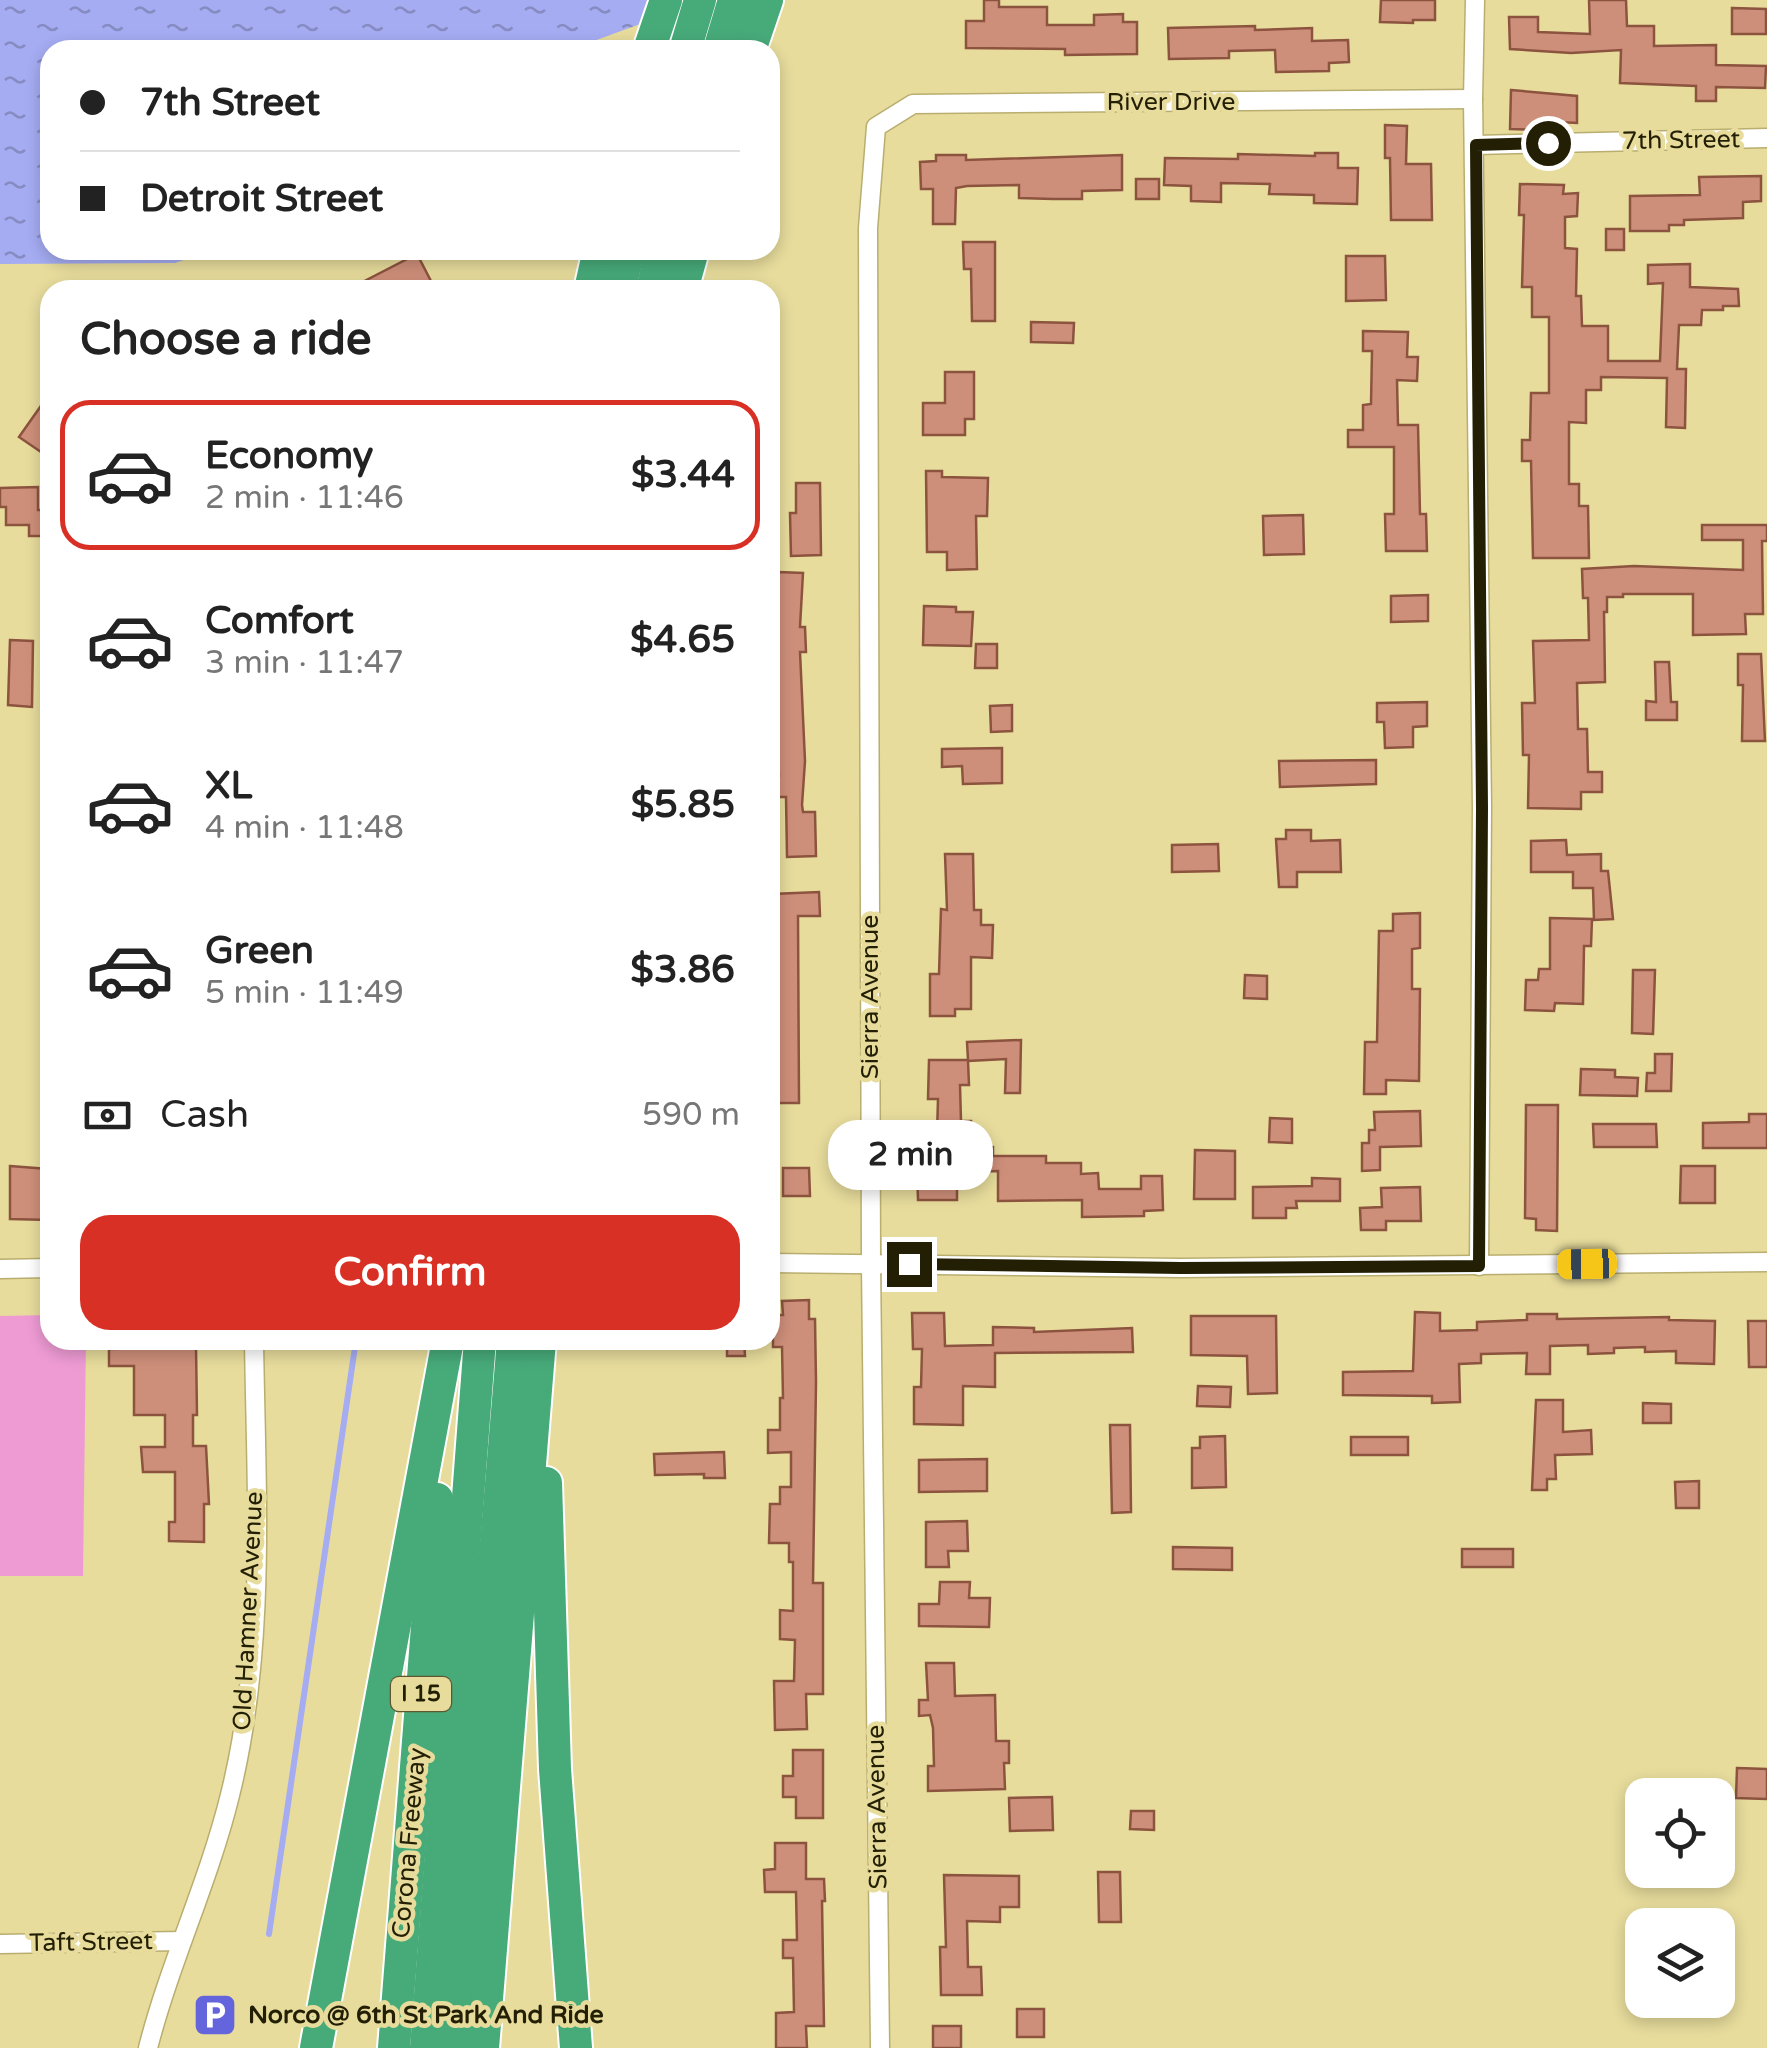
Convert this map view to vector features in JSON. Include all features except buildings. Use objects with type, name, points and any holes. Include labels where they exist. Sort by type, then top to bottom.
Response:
[{"type":"highway","points":[[652,40],[666,0]]},
{"type":"highway","points":[[687,40],[700,0]]},
{"type":"highway","points":[[722,40],[734,0]]},
{"type":"highway","points":[[754,40],[768,0]]},
{"type":"highway","points":[[316,2048],[448,1350]]},
{"type":"highway","name":"Corona Freeway","points":[[394,2048],[449,1350]]},
{"type":"highway","points":[[426,2048],[479,1350]]},
{"type":"highway","points":[[454,2048],[513,1350]]},
{"type":"highway","points":[[483,2048],[539,1350]]},
{"type":"highway","points":[[540,1350],[556,1769],[576,2048]]},
{"type":"street","points":[[1475,0],[1482,808],[1479,1266]]},
{"type":"street","name":"River Drive","points":[[876,127],[913,104],[1473,100]]},
{"type":"street","name":"Sierra Avenue","points":[[876,127],[868,228],[870,1264],[880,2048]]},
{"type":"street","name":"7th Street","points":[[1476,145],[1767,138]]},
{"type":"street","points":[[780,1263],[1181,1268],[1767,1262]]},
{"type":"street","points":[[0,1269],[40,1268]]},
{"type":"street","name":"Old Hamner Avenue","points":[[148,2048],[230,1796],[248,1705],[256,1535],[254,1350]]},
{"type":"street","name":"Taft Street","points":[[0,1944],[182,1941]]},
{"type":"shaded area","points":[[40,1315],[40,1350],[86,1350],[83,1576],[0,1576],[0,1316]]},
{"type":"water","points":[[0,0],[706,0],[596,40],[40,40],[40,260],[184,260],[0,264]]},
{"type":"waterway","points":[[269,1934],[355,1350]]},
{"type":"place","name":"Norco @ 6th St Park And Ride","points":[[215,2015]]},
{"type":"route","points":[[909,1264],[1181,1268],[1479,1266],[1482,808],[1476,145],[1548,143]]}]
